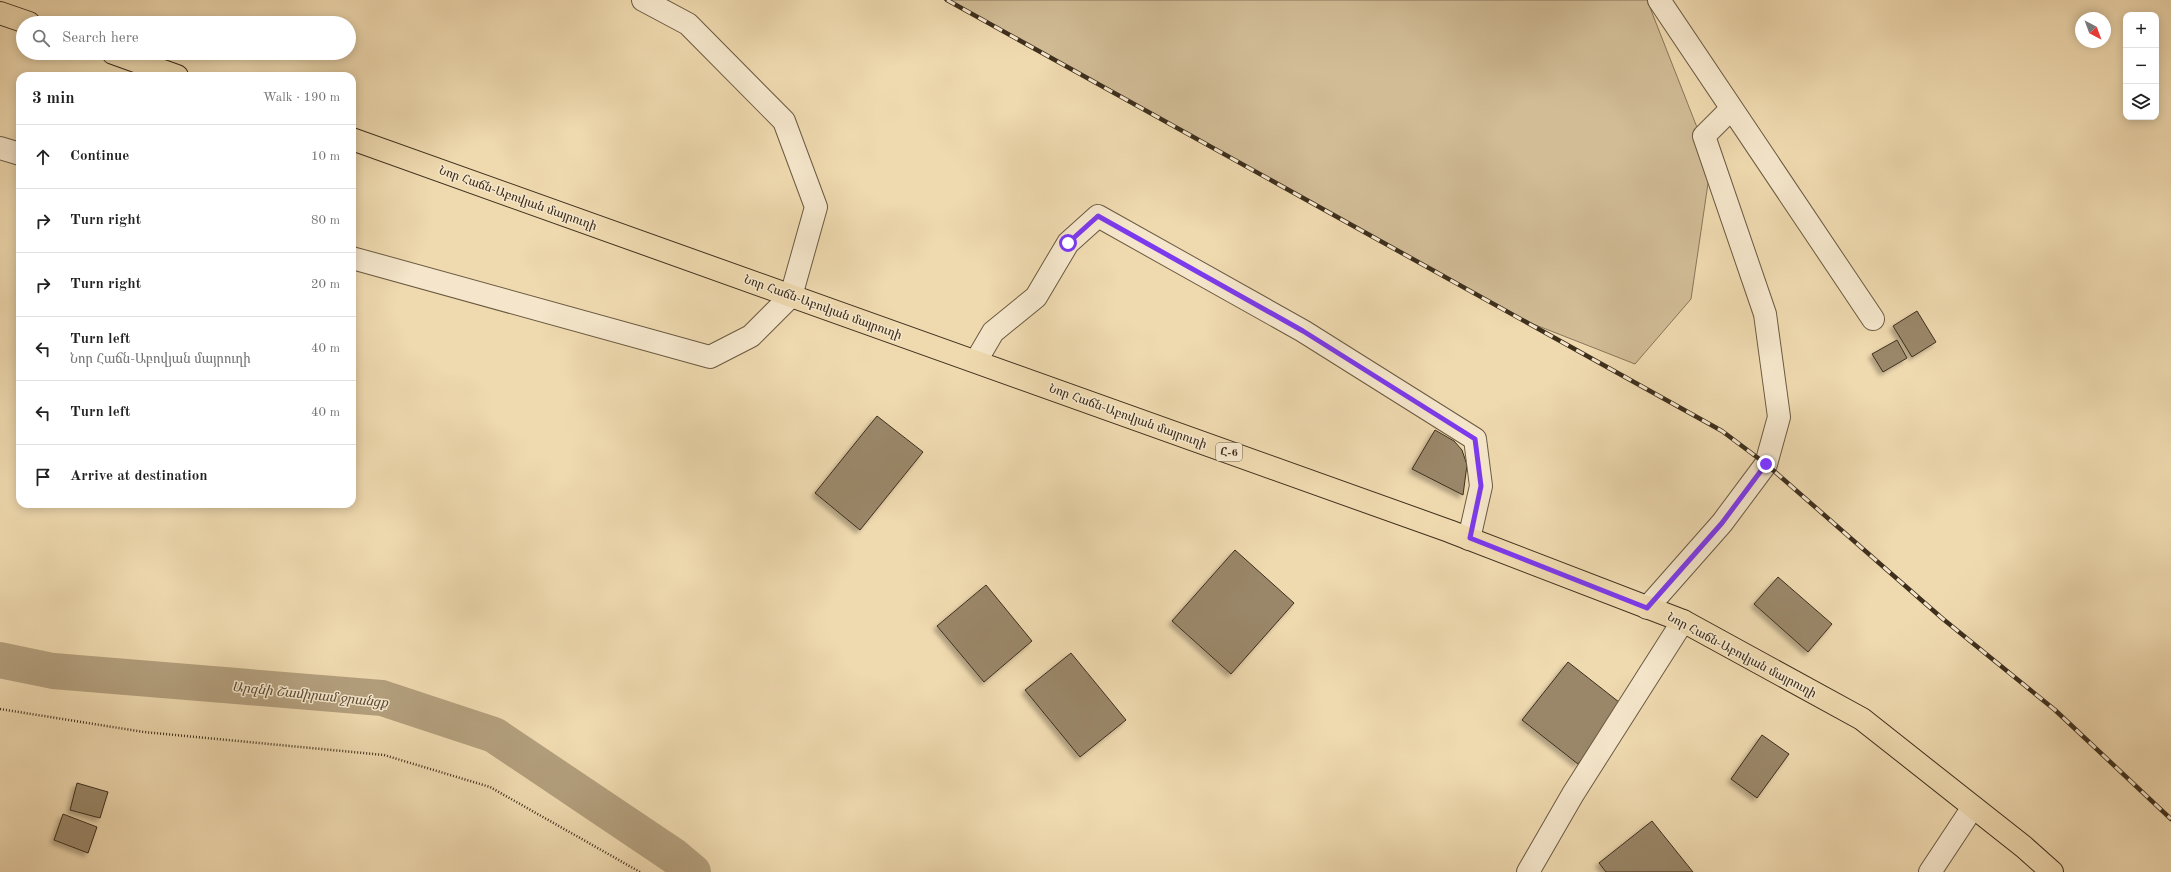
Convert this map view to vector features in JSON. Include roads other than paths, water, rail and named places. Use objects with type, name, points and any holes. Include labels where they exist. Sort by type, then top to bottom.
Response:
[{"type":"main road","points":[[0,13],[16,19]]},
{"type":"main road","points":[[132,60],[166,72]]},
{"type":"main road","name":"Նոր Հաճն-Աբովյան մայրուղի","points":[[356,139],[1470,538],[1683,621],[1862,719],[2024,847],[2052,872]]},
{"type":"street","points":[[356,259],[710,357],[751,336],[791,296],[816,208],[784,121],[688,24],[643,0]]},
{"type":"street","points":[[1659,0],[1873,319]]},
{"type":"street","points":[[1647,608],[1722,523],[1766,464],[1779,417],[1764,314],[1704,136],[1731,109]]},
{"type":"street","points":[[0,148],[16,153]]},
{"type":"street","points":[[976,362],[993,332],[1036,297],[1068,243],[1098,216],[1303,331],[1475,439],[1481,486],[1470,538]]},
{"type":"street","points":[[1528,872],[1573,794],[1683,621]]},
{"type":"street","points":[[1930,872],[1972,807]]},
{"type":"waterway","name":"Արզնի Շամիրամ ջրանցք","points":[[0,660],[53,671],[382,698],[494,735],[674,856],[693,872]]},
{"type":"railway","points":[[947,0],[1722,431],[1766,464],[1943,619],[2055,710],[2171,819]]}]
